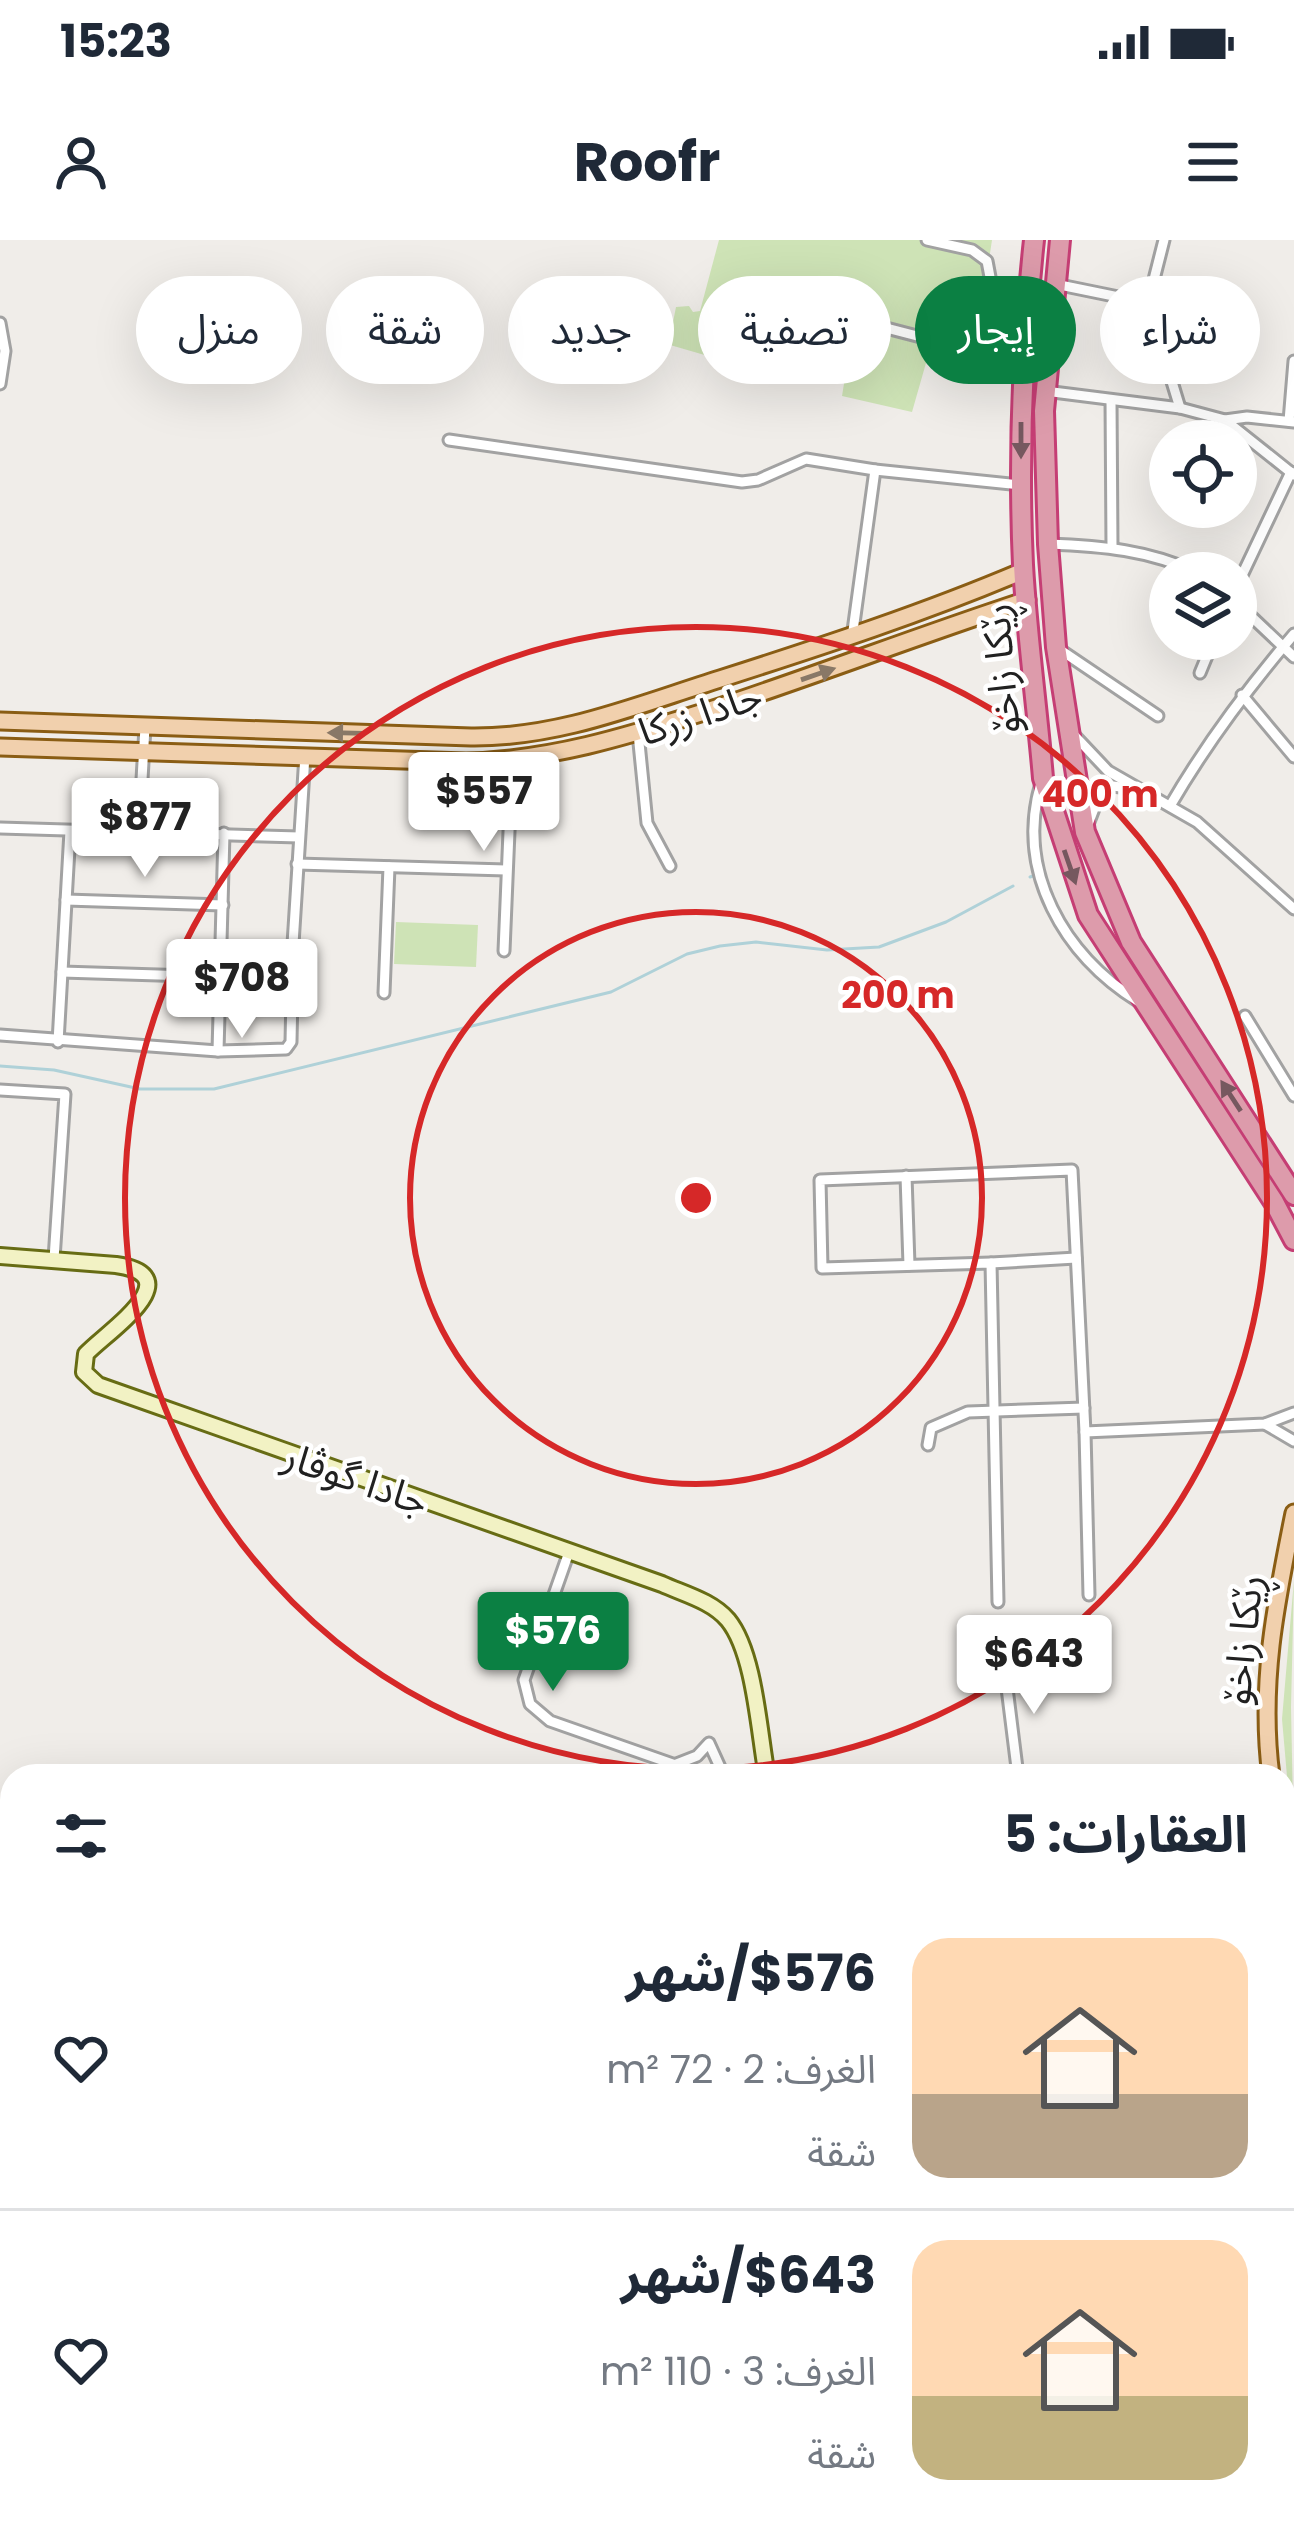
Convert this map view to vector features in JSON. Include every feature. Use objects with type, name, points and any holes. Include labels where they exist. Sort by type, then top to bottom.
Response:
[{"type":"highway","name":"ڕێکا زاخۆ","points":[[1030,276],[1034,240]]},
{"type":"highway","name":"ڕێکا زاخۆ","points":[[1056,276],[1060,240]]},
{"type":"highway","name":"ڕێکا زاخۆ","points":[[1021,384],[1023,571],[1017,603],[1043,778],[1070,868],[1088,915],[1294,1240]]},
{"type":"highway","name":"ڕێکا زاخۆ","points":[[1046,384],[1048,544],[1056,647],[1085,832],[1131,942],[1294,1195]]},
{"type":"highway","points":[[1111,953],[1131,942]]},
{"type":"main road","name":"جادا زرکا","points":[[0,721],[499,737],[537,733],[580,724],[852,638],[1023,571]]},
{"type":"main road","points":[[1002,580],[1010,584],[1017,603]]},
{"type":"main road","name":"جادا زرکا","points":[[0,746],[512,760],[638,733],[1017,603]]},
{"type":"main road","name":"ڕێکا زاخۆ","points":[[1270,1764],[1264,1718],[1266,1668],[1294,1513]]},
{"type":"street","points":[[927,240],[973,250],[987,261],[990,276]]},
{"type":"street","points":[[1155,276],[1164,240]]},
{"type":"street","points":[[0,323],[5,351],[0,384]]},
{"type":"street","points":[[1045,391],[1180,408],[1225,420],[1247,417],[1291,422],[1294,361]]},
{"type":"street","points":[[1173,384],[1180,408]]},
{"type":"street","points":[[1111,400],[1112,547]]},
{"type":"street","points":[[448,440],[742,482],[806,459],[1020,485]]},
{"type":"street","points":[[1254,552],[1292,473],[1257,445]]},
{"type":"street","points":[[852,638],[874,470]]},
{"type":"street","points":[[1048,544],[1112,547],[1149,555]]},
{"type":"street","points":[[1257,620],[1294,657]]},
{"type":"street","points":[[1170,806],[1242,695],[1294,634]]},
{"type":"street","points":[[1056,647],[1159,716]]},
{"type":"street","points":[[1200,673],[1205,660]]},
{"type":"street","points":[[1242,695],[1294,757]]},
{"type":"street","points":[[1066,725],[1100,764],[1197,822],[1294,910]]},
{"type":"street","points":[[139,832],[145,727]]},
{"type":"street","points":[[638,733],[647,824],[670,866]]},
{"type":"street","points":[[0,1035],[218,1051],[286,1049],[291,1042],[305,755]]},
{"type":"street","points":[[504,951],[512,760]]},
{"type":"street","points":[[1043,778],[1033,811],[1034,856],[1041,886],[1064,932],[1101,975],[1147,1006]]},
{"type":"street","points":[[1085,832],[1097,796],[1105,788],[1138,790]]},
{"type":"street","points":[[0,827],[298,837]]},
{"type":"street","points":[[58,1042],[70,831]]},
{"type":"street","points":[[218,1051],[224,833]]},
{"type":"street","points":[[297,864],[506,870]]},
{"type":"street","points":[[384,993],[389,867]]},
{"type":"street","points":[[66,899],[223,905]]},
{"type":"street","points":[[62,972],[222,977]]},
{"type":"street","points":[[1245,1016],[1294,1096]]},
{"type":"street","points":[[0,1090],[65,1094],[54,1258]]},
{"type":"street","points":[[1076,1258],[822,1268],[820,1180],[1072,1170],[1085,1432],[1089,1595]]},
{"type":"street","points":[[906,1177],[909,1265]]},
{"type":"street","name":"جادا گوڤار","points":[[0,1256],[133,1268],[144,1282],[140,1306],[86,1354],[84,1372],[98,1385],[705,1602],[728,1620],[744,1654],[765,1764]]},
{"type":"street","points":[[991,1263],[998,1602]]},
{"type":"street","points":[[928,1445],[931,1428],[946,1419],[994,1410],[1084,1408]]},
{"type":"street","points":[[1085,1432],[1265,1424],[1294,1413]]},
{"type":"street","points":[[1265,1424],[1294,1441]]},
{"type":"street","points":[[568,1551],[572,1555],[524,1680],[530,1704],[550,1721],[670,1764]]},
{"type":"street","points":[[1004,1664],[1016,1764]]},
{"type":"street","points":[[676,1764],[698,1756],[709,1743],[719,1764]]},
{"type":"green space","points":[[719,240],[992,240],[987,276],[915,276],[915,384],[920,384],[912,412],[842,396],[844,384],[891,384],[891,276],[709,276]]},
{"type":"green space","points":[[689,306],[698,311],[698,353],[674,346],[676,307]]},
{"type":"green space","points":[[396,922],[478,925],[476,967],[394,964]]},
{"type":"green space","points":[[1294,1580],[1292,1764],[1286,1764],[1282,1719]]},
{"type":"waterway","points":[[0,1066],[54,1070],[140,1089],[214,1089],[611,992],[687,954],[720,946],[756,942],[827,950],[879,947],[946,922],[1013,886]]}]
